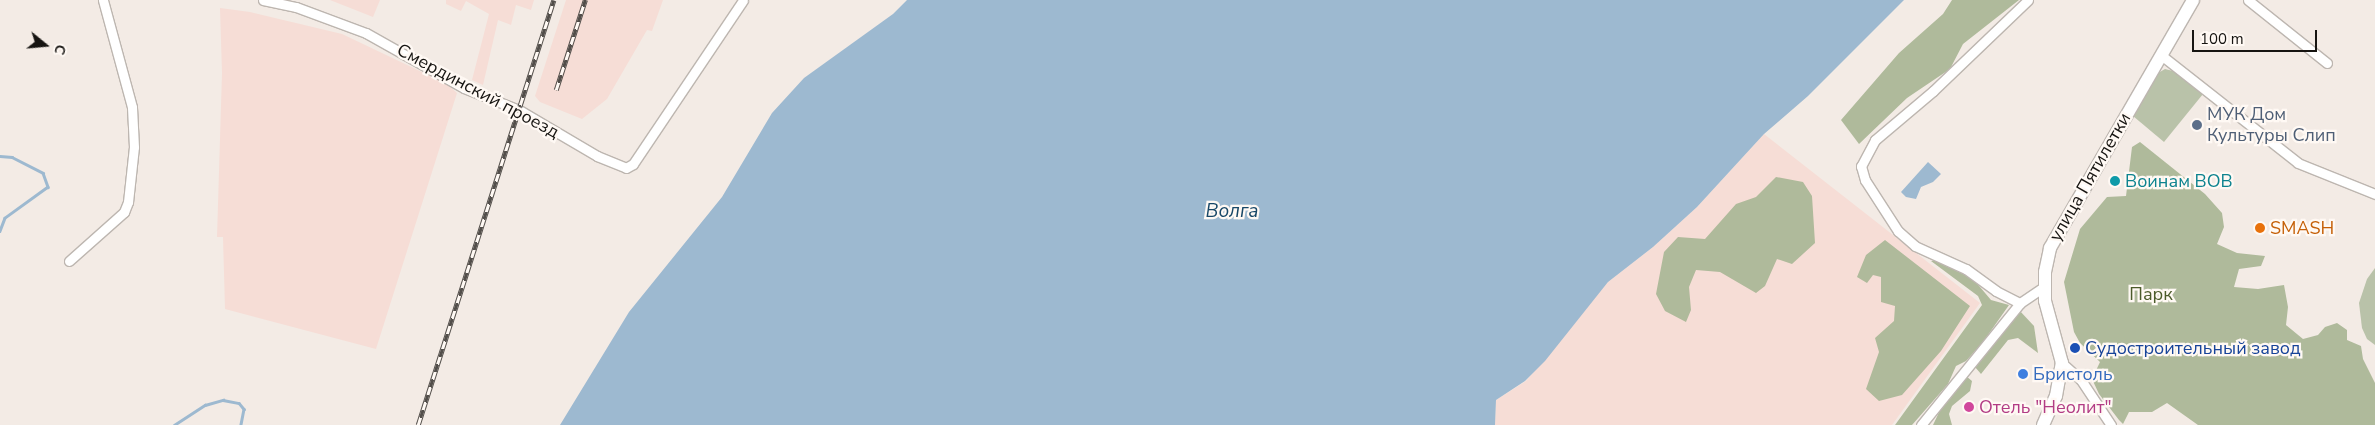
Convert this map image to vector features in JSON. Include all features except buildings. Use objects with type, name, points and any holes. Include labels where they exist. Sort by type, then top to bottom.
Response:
[{"type":"main road","name":"улица Пятилетки","points":[[2043,425],[2056,396],[2062,363],[2047,313],[2044,287],[2046,260],[2054,237],[2193,0]]},
{"type":"street","points":[[70,261],[124,212],[128,202],[134,147],[132,107],[103,0]]},
{"type":"street","name":"Смердинский проезд","points":[[263,0],[296,7],[366,33],[470,91],[527,114],[616,166],[626,168],[633,164],[743,0]]},
{"type":"street","points":[[2020,303],[1966,269],[1915,246],[1898,231],[1865,180],[1861,166],[1875,140],[1940,84],[2028,0]]},
{"type":"street","points":[[2248,0],[2327,63]]},
{"type":"street","points":[[2161,55],[2298,163],[2375,194]]},
{"type":"street","points":[[1921,425],[2020,303],[2044,287]]},
{"type":"street","points":[[2062,363],[2081,380],[2111,425]]},
{"type":"shaded area","points":[[330,0],[380,0],[373,17]]},
{"type":"shaded area","points":[[446,0],[534,0],[531,10],[516,5],[511,25],[498,20],[483,85],[472,80],[489,14],[466,1],[461,11],[446,4]]},
{"type":"shaded area","points":[[566,0],[663,0],[652,31],[647,30],[607,99],[582,119],[540,102],[535,96]]},
{"type":"shaded area","points":[[220,8],[250,12],[342,34],[447,84],[457,93],[376,349],[225,309],[223,237],[217,237],[222,73]]},
{"type":"shaded area","points":[[1764,134],[1980,303],[1892,425],[1495,425],[1496,400],[1526,381],[1608,282],[1653,247],[1697,207]]},
{"type":"green space","points":[[1952,0],[2019,0],[1963,44],[1950,69],[1907,98],[1859,144],[1841,120],[1899,53],[1943,14]]},
{"type":"green space","points":[[2165,69],[2177,72],[2203,94],[2164,142],[2133,116],[2158,73]]},
{"type":"green space","name":"Парк","points":[[2140,142],[2205,194],[2222,213],[2224,227],[2217,244],[2237,253],[2265,256],[2261,266],[2239,269],[2234,287],[2258,289],[2284,285],[2288,307],[2286,325],[2303,339],[2318,335],[2325,327],[2337,323],[2347,330],[2347,340],[2361,346],[2363,359],[2375,383],[2375,425],[2198,425],[2167,403],[2152,412],[2129,412],[2123,424],[2119,420],[2099,394],[2092,379],[2100,362],[2080,343],[2074,332],[2064,282],[2080,229],[2107,197],[2126,196],[2132,147]]},
{"type":"green space","points":[[1776,177],[1803,182],[1812,196],[1815,243],[1792,264],[1777,259],[1765,286],[1756,293],[1720,272],[1696,270],[1689,287],[1691,310],[1686,322],[1665,311],[1656,294],[1664,252],[1678,237],[1705,239],[1736,204],[1756,197]]},
{"type":"green space","points":[[1885,240],[1970,306],[1941,351],[1902,395],[1879,401],[1866,389],[1879,352],[1875,338],[1894,321],[1895,306],[1881,302],[1881,277],[1873,275],[1867,283],[1857,277],[1866,255]]},
{"type":"green space","points":[[1938,260],[1969,274],[1991,300],[2009,305],[1983,342],[1966,361],[1956,366],[1948,384],[1912,425],[1895,425],[1982,305],[1978,296],[1931,261]]},
{"type":"green space","points":[[2375,268],[2375,345],[2367,339],[2362,328],[2359,303],[2367,279]]},
{"type":"green space","points":[[2019,310],[2034,326],[2038,353],[2018,338],[2008,340],[1981,374],[1975,367]]},
{"type":"green space","points":[[1966,376],[1972,381],[1970,391],[1952,406],[1949,414],[1952,425],[1933,425],[1942,406]]},
{"type":"water","name":"Волга","points":[[907,0],[1904,0],[1808,96],[1764,134],[1697,207],[1653,247],[1608,282],[1545,361],[1525,381],[1496,400],[1495,425],[560,425],[629,312],[722,197],[772,113],[804,78],[893,14]]},
{"type":"water","points":[[1928,162],[1941,174],[1933,182],[1921,187],[1916,199],[1906,197],[1901,192]]},
{"type":"waterway","points":[[0,156],[12,157],[43,173],[48,187],[5,218],[0,231]]},
{"type":"waterway","points":[[174,425],[205,405],[223,400],[239,403],[244,409],[241,425]]},
{"type":"railway","points":[[418,425],[554,0]]},
{"type":"railway","points":[[556,90],[585,0]]},
{"type":"place","name":"МУК Дом Культуры Слип","points":[[2197,125]]},
{"type":"place","name":"Воинам ВОВ","points":[[2115,181]]},
{"type":"place","name":"SMASH","points":[[2260,228]]},
{"type":"place","name":"Судостроительный завод","points":[[2075,348]]},
{"type":"place","name":"Бристоль","points":[[2023,374]]},
{"type":"place","name":"Отель \"Неолит\"","points":[[1969,407]]}]
